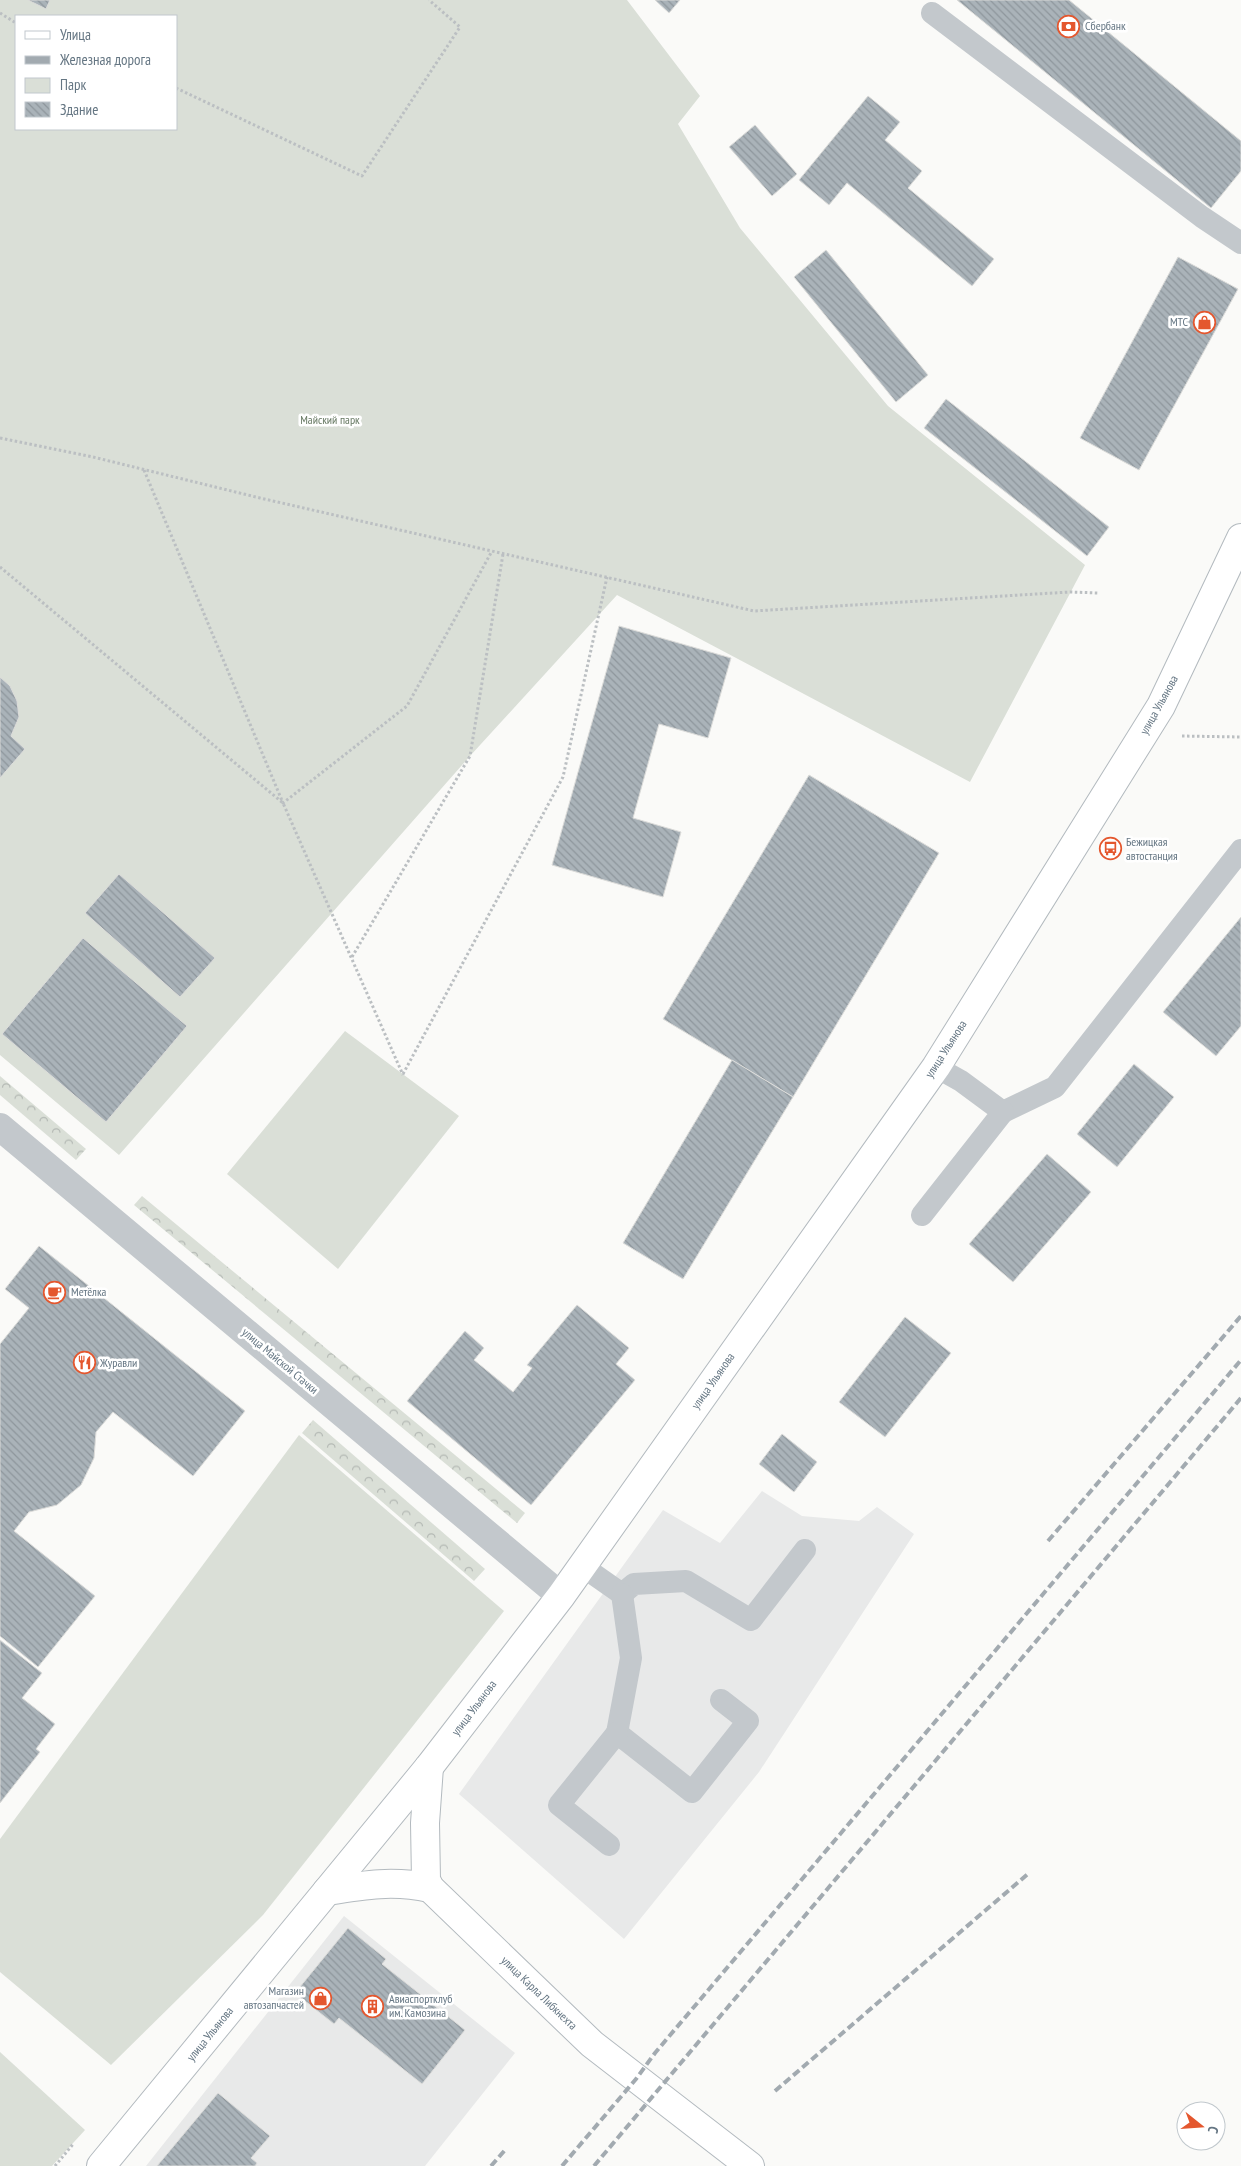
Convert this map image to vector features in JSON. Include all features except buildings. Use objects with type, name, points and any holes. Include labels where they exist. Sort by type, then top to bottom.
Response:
[{"type":"main road","name":"улица Ульянова","points":[[101,2166],[429,1767],[561,1596],[936,1066],[1161,706],[1241,538]]},
{"type":"main road","points":[[327,1891],[374,1883],[428,1884],[425,1823],[429,1767]]},
{"type":"main road","name":"улица Карла Либкнехта","points":[[428,1884],[592,2044],[750,2166]]},
{"type":"street","name":"улица Майской Стачки","points":[[0,1127],[561,1596]]},
{"type":"lane","points":[[932,13],[1202,217],[1241,243]]},
{"type":"lane","points":[[922,1215],[1003,1112],[1055,1088],[1241,850]]},
{"type":"lane","points":[[936,1066],[961,1081],[1003,1112]]},
{"type":"lane","points":[[622,1594],[634,1584],[686,1581],[751,1620],[805,1550]]},
{"type":"lane","points":[[582,1566],[622,1594],[631,1658],[617,1733],[559,1805],[609,1845]]},
{"type":"lane","points":[[617,1733],[692,1792],[748,1721],[721,1700]]},
{"type":"path","points":[[178,89],[362,176],[460,27],[429,0]]},
{"type":"path","points":[[0,13],[15,22]]},
{"type":"path","points":[[0,438],[754,611],[1070,592],[1098,593]]},
{"type":"path","points":[[144,470],[283,803],[403,1075],[563,777],[607,578]]},
{"type":"path","points":[[283,803],[407,706],[492,551]]},
{"type":"path","points":[[351,957],[470,756],[503,554]]},
{"type":"path","points":[[0,567],[283,803]]},
{"type":"path","points":[[1182,736],[1241,737]]},
{"type":"shaded area","points":[[762,1491],[802,1516],[859,1521],[877,1507],[914,1534],[759,1772],[624,1939],[459,1794],[663,1510],[720,1543]]},
{"type":"shaded area","points":[[344,1916],[515,2053],[425,2166],[146,2166]]},
{"type":"green space","name":"Майский парк","points":[[0,0],[627,0],[700,96],[678,124],[740,228],[888,406],[1085,565],[970,782],[617,595],[470,756],[119,1155],[0,1055]]},
{"type":"green space","points":[[345,1031],[459,1116],[338,1269],[227,1174]]},
{"type":"green space","points":[[0,1076],[86,1149],[76,1160],[0,1095]]},
{"type":"green space","points":[[142,1196],[525,1513],[517,1523],[134,1205]]},
{"type":"green space","points":[[313,1420],[485,1569],[474,1581],[302,1433]]},
{"type":"green space","points":[[299,1435],[504,1611],[263,1915],[111,2065],[0,1972],[0,1839]]},
{"type":"green space","points":[[0,2052],[85,2130],[52,2166],[0,2166]]},
{"type":"railway","points":[[1048,1541],[1241,1316]]},
{"type":"railway","points":[[562,2166],[636,2079],[655,2053],[1241,1360]]},
{"type":"railway","points":[[594,2166],[1241,1398]]},
{"type":"railway","points":[[775,2091],[1029,1873]]},
{"type":"railway","points":[[491,2166],[505,2150]]},
{"type":"place","name":"Сбербанк","points":[[1069,26]]},
{"type":"place","name":"МТС","points":[[1204,322]]},
{"type":"place","name":"Бежицкая автостанция","points":[[1110,849]]},
{"type":"place","name":"Метёлка","points":[[55,1292]]},
{"type":"place","name":"Журавли","points":[[84,1363]]},
{"type":"place","name":"Магазин автозапчастей","points":[[320,1998]]},
{"type":"place","name":"Авиаспортклуб им. Камозина","points":[[373,2006]]}]
